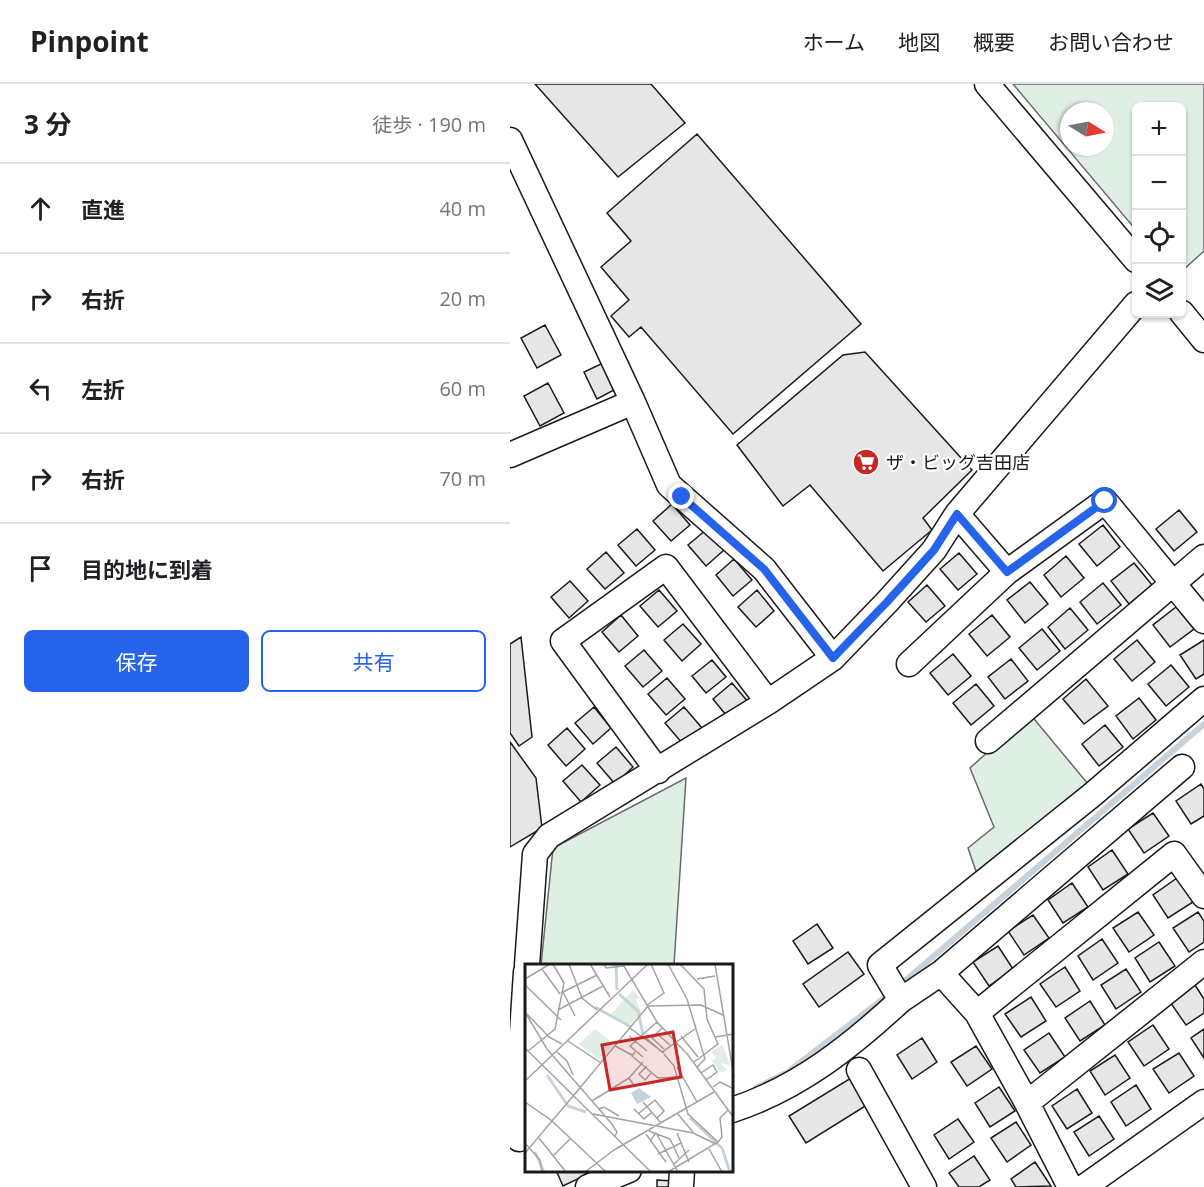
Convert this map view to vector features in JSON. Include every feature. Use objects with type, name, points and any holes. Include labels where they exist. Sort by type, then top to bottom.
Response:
[{"type":"street","points":[[987,84],[1132,254]]},
{"type":"street","points":[[510,140],[633,402],[669,485],[764,569],[833,658]]},
{"type":"street","points":[[527,964],[535,854],[549,836],[658,771],[833,658],[934,550],[957,514],[1132,310]]},
{"type":"street","points":[[1186,318],[1204,340]]},
{"type":"street","points":[[510,455],[633,402]]},
{"type":"street","points":[[909,664],[1007,572],[1105,501],[1204,621]]},
{"type":"street","points":[[957,514],[1007,572]]},
{"type":"street","points":[[988,741],[1204,557]]},
{"type":"street","points":[[658,771],[563,641],[666,567],[768,702]]},
{"type":"street","points":[[900,999],[880,965],[1092,795],[1204,699]]},
{"type":"street","points":[[734,1109],[751,1104],[811,1074],[865,1033],[900,999],[941,973],[1182,767]]},
{"type":"street","points":[[977,1013],[1174,854],[1204,896]]},
{"type":"street","points":[[1027,1103],[1204,962]]},
{"type":"street","points":[[941,973],[977,1013],[1070,1187]]},
{"type":"street","points":[[518,1132],[525,992]]},
{"type":"street","points":[[859,1070],[924,1187]]},
{"type":"street","points":[[1084,1187],[1204,1102]]},
{"type":"street","points":[[588,1187],[624,1172]]},
{"type":"street","points":[[681,1187],[682,1172]]},
{"type":"green space","points":[[1013,84],[1204,84],[1204,251],[1186,267],[1186,102],[1132,102],[1132,225],[1074,156],[1114,156],[1114,102],[1060,102],[1060,140]]},
{"type":"green space","points":[[1030,714],[1088,784],[978,877],[968,848],[994,827],[970,768]]},
{"type":"green space","points":[[686,778],[674,964],[541,964],[553,848]]},
{"type":"building","points":[[535,84],[651,84],[685,123],[618,177]]},
{"type":"building","points":[[697,134],[861,324],[733,434],[641,327],[629,337],[611,316],[629,300],[601,267],[631,241],[607,213]]},
{"type":"building","points":[[545,325],[561,355],[537,368],[521,338]]},
{"type":"building","points":[[865,352],[972,470],[923,518],[932,530],[883,571],[810,485],[783,506],[737,445],[843,355]]},
{"type":"building","points":[[603,363],[616,389],[597,399],[584,372]]},
{"type":"building","points":[[548,383],[564,413],[540,426],[524,396]]},
{"type":"building","points":[[672,504],[690,525],[671,541],[653,521]]},
{"type":"building","points":[[1179,510],[1197,532],[1174,551],[1156,529]]},
{"type":"building","points":[[1103,525],[1120,547],[1097,566],[1079,544]]},
{"type":"building","points":[[637,529],[655,550],[636,566],[618,545]]},
{"type":"building","points":[[707,529],[724,550],[706,566],[688,545]]},
{"type":"building","points":[[606,552],[624,573],[605,589],[587,569]]},
{"type":"building","points":[[959,553],[977,574],[958,590],[940,569]]},
{"type":"building","points":[[1066,556],[1084,578],[1061,597],[1044,575]]},
{"type":"building","points":[[734,559],[752,580],[733,596],[716,575]]},
{"type":"building","points":[[1134,563],[1152,585],[1129,604],[1111,581]]},
{"type":"building","points":[[570,581],[588,601],[569,618],[551,597]]},
{"type":"building","points":[[1030,582],[1048,604],[1025,623],[1007,600]]},
{"type":"building","points":[[1103,583],[1121,605],[1097,624],[1080,602]]},
{"type":"building","points":[[927,585],[945,606],[926,622],[908,602]]},
{"type":"building","points":[[659,590],[677,611],[658,627],[640,606]]},
{"type":"building","points":[[757,590],[774,611],[756,627],[738,607]]},
{"type":"building","points":[[1176,607],[1194,629],[1170,647],[1153,625]]},
{"type":"building","points":[[1070,608],[1088,630],[1065,649],[1048,627]]},
{"type":"building","points":[[621,615],[638,636],[619,652],[602,632]]},
{"type":"building","points":[[992,615],[1010,637],[987,656],[969,634]]},
{"type":"building","points":[[683,624],[701,644],[682,661],[664,640]]},
{"type":"building","points":[[1042,629],[1060,651],[1037,670],[1019,648]]},
{"type":"building","points":[[521,637],[532,737],[519,746],[510,733],[510,644]]},
{"type":"building","points":[[1137,640],[1155,662],[1132,681],[1114,659]]},
{"type":"building","points":[[1204,640],[1204,674],[1196,679],[1180,655]]},
{"type":"building","points":[[644,650],[662,671],[643,687],[625,666]]},
{"type":"building","points":[[953,654],[971,676],[948,695],[930,673]]},
{"type":"building","points":[[1011,659],[1028,681],[1005,699],[988,677]]},
{"type":"building","points":[[712,660],[726,677],[706,693],[692,676]]},
{"type":"building","points":[[1171,665],[1189,687],[1166,706],[1148,684]]},
{"type":"building","points":[[667,678],[685,699],[666,715],[648,694]]},
{"type":"building","points":[[1086,679],[1108,706],[1084,724],[1063,699]]},
{"type":"building","points":[[732,683],[749,703],[730,720],[713,699]]},
{"type":"building","points":[[976,684],[994,706],[971,725],[953,703]]},
{"type":"building","points":[[1139,698],[1156,720],[1133,739],[1116,716]]},
{"type":"building","points":[[594,707],[611,728],[593,744],[575,723]]},
{"type":"building","points":[[684,707],[702,728],[683,744],[665,723]]},
{"type":"building","points":[[1105,725],[1123,747],[1099,766],[1082,744]]},
{"type":"building","points":[[567,728],[585,749],[566,766],[548,745]]},
{"type":"building","points":[[510,742],[536,778],[542,828],[510,847]]},
{"type":"building","points":[[616,747],[633,767],[615,784],[597,763]]},
{"type":"building","points":[[582,765],[600,785],[581,802],[563,781]]},
{"type":"building","points":[[1201,784],[1204,789],[1204,816],[1191,824],[1176,801]]},
{"type":"building","points":[[1153,813],[1169,836],[1144,853],[1128,829]]},
{"type":"building","points":[[1112,850],[1128,874],[1103,890],[1088,867]]},
{"type":"building","points":[[1177,878],[1193,902],[1168,918],[1153,895]]},
{"type":"building","points":[[1072,883],[1088,907],[1063,923],[1048,900]]},
{"type":"building","points":[[1138,912],[1154,935],[1129,952],[1113,928]]},
{"type":"building","points":[[1198,912],[1204,921],[1204,942],[1189,952],[1173,928]]},
{"type":"building","points":[[1033,915],[1049,938],[1024,955],[1008,931]]},
{"type":"building","points":[[817,924],[833,948],[808,964],[793,941]]},
{"type":"building","points":[[1102,939],[1118,963],[1093,980],[1078,956]]},
{"type":"building","points":[[1159,942],[1175,966],[1150,982],[1135,958]]},
{"type":"building","points":[[998,946],[1013,969],[989,986],[973,962]]},
{"type":"building","points":[[848,952],[864,974],[819,1007],[803,984]]},
{"type":"building","points":[[1065,967],[1080,991],[1056,1007],[1040,984]]},
{"type":"building","points":[[1126,969],[1141,992],[1116,1009],[1101,985]]},
{"type":"building","points":[[1195,985],[1204,999],[1204,1013],[1186,1025],[1170,1002]]},
{"type":"building","points":[[1031,997],[1046,1021],[1021,1037],[1005,1014]]},
{"type":"building","points":[[1090,1001],[1105,1025],[1080,1041],[1065,1018]]},
{"type":"building","points":[[1153,1025],[1169,1049],[1144,1066],[1128,1042]]},
{"type":"building","points":[[1204,1029],[1204,1058],[1191,1038]]},
{"type":"building","points":[[1049,1033],[1065,1057],[1040,1073],[1024,1050]]},
{"type":"building","points":[[922,1038],[937,1062],[912,1079],[897,1055]]},
{"type":"building","points":[[976,1046],[992,1069],[967,1086],[951,1062]]},
{"type":"building","points":[[1179,1053],[1194,1076],[1169,1093],[1153,1069]]},
{"type":"building","points":[[1115,1055],[1130,1078],[1105,1095],[1090,1071]]},
{"type":"building","points":[[851,1078],[867,1105],[806,1143],[789,1116]]},
{"type":"building","points":[[1136,1085],[1151,1109],[1126,1126],[1111,1102]]},
{"type":"building","points":[[999,1087],[1015,1111],[990,1127],[975,1103]]},
{"type":"building","points":[[1077,1089],[1092,1113],[1067,1129],[1052,1106]]},
{"type":"building","points":[[1099,1116],[1114,1139],[1089,1156],[1074,1132]]},
{"type":"building","points":[[958,1119],[974,1142],[949,1159],[934,1135]]},
{"type":"building","points":[[1016,1122],[1031,1145],[1007,1162],[991,1138]]},
{"type":"building","points":[[974,1156],[990,1180],[979,1187],[959,1187],[949,1173]]},
{"type":"building","points":[[1035,1162],[1051,1186],[1016,1187],[1011,1179]]},
{"type":"building","points":[[557,1172],[585,1172],[586,1175],[563,1186]]},
{"type":"building","points":[[657,1180],[673,1181],[672,1187],[657,1187]]},
{"type":"waterway","points":[[899,986],[1204,724]]},
{"type":"waterway","points":[[756,1088],[788,1072],[892,992]]},
{"type":"place","name":"ザ・ビッグ吉田店","points":[[866,462]]},
{"type":"route","points":[[682,497],[764,569],[833,658],[934,550],[957,514],[1007,572],[1105,501]]}]
